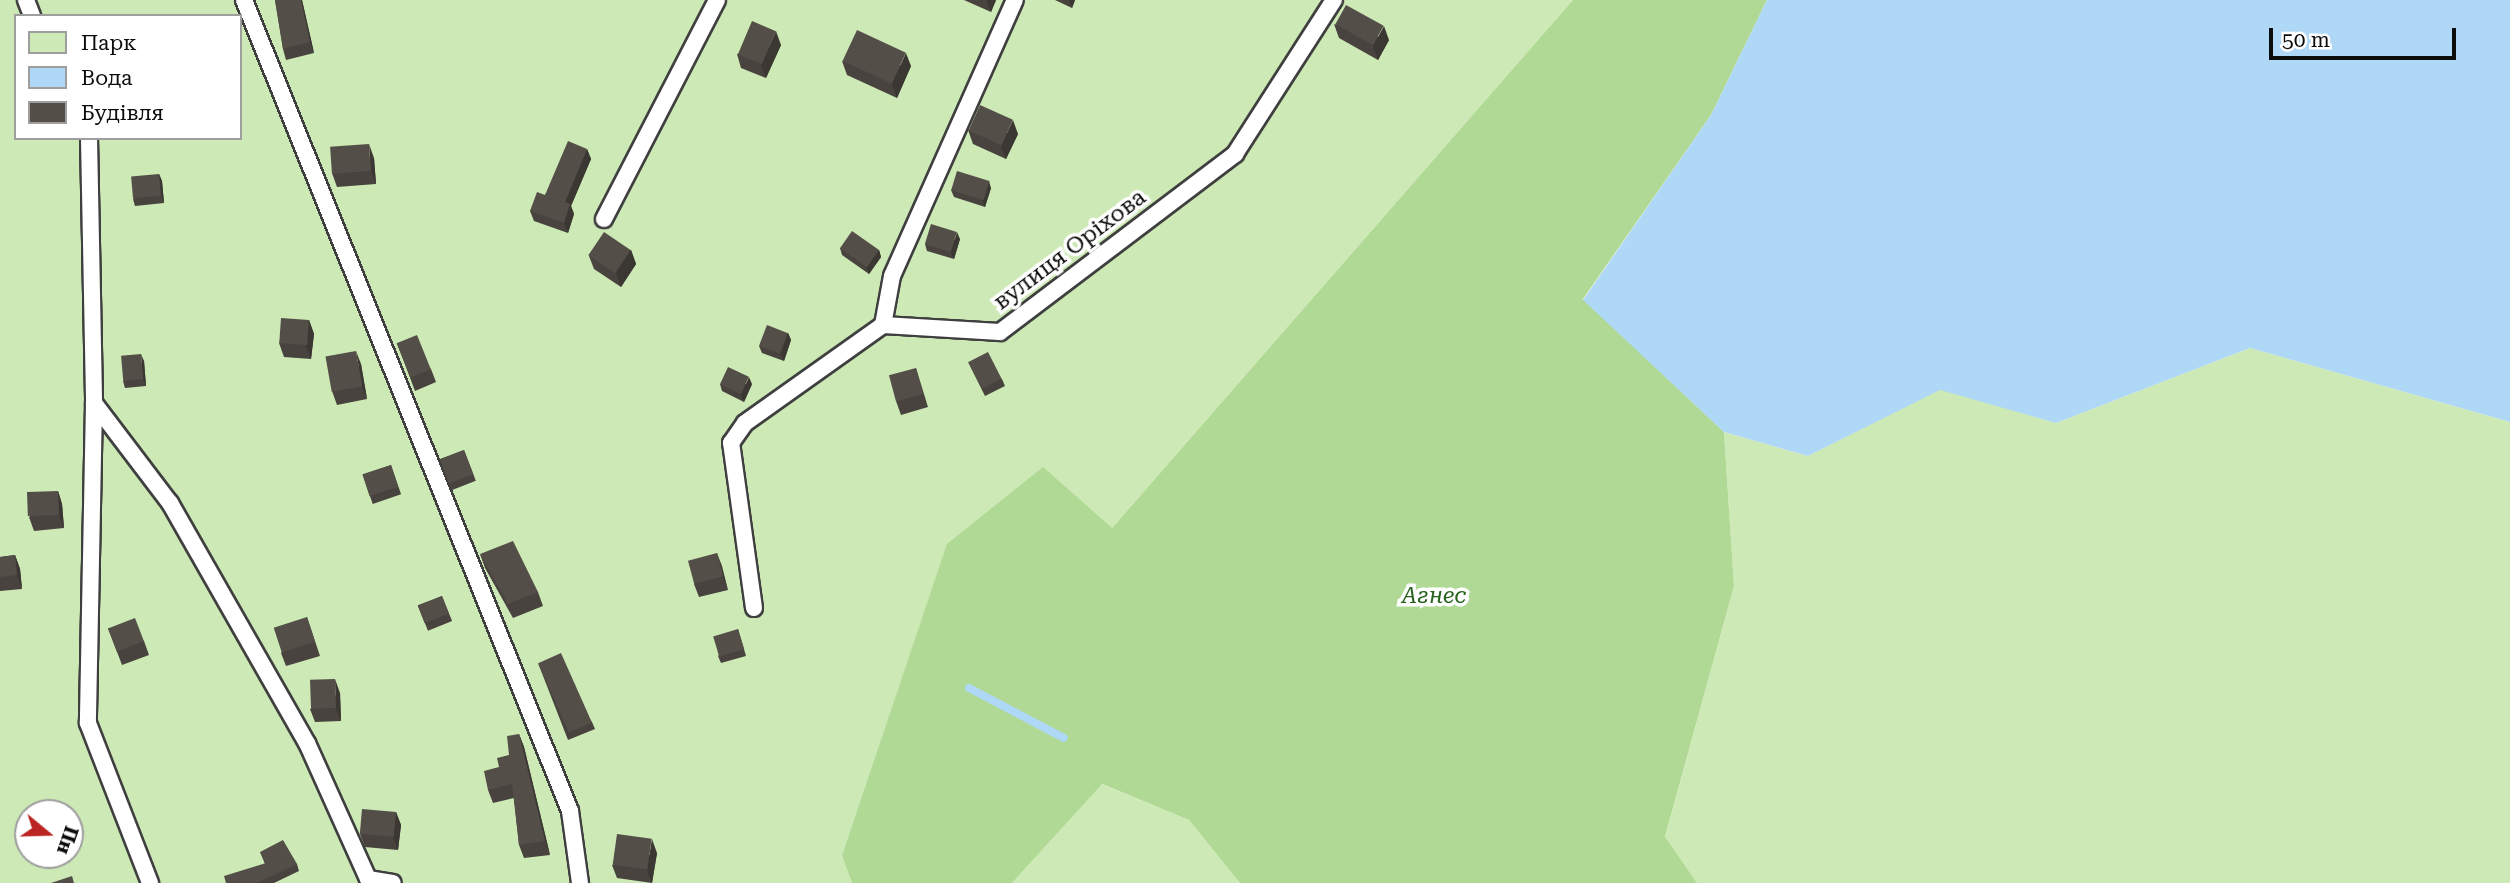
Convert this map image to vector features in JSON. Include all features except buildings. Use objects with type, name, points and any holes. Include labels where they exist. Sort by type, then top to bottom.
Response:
[{"type":"lane","points":[[244,0],[570,811],[580,883]]},
{"type":"lane","points":[[604,219],[717,0]]},
{"type":"lane","points":[[754,608],[731,443],[745,422],[883,324],[892,276],[1015,0]]},
{"type":"lane","name":"вулиця Оріхова","points":[[883,324],[1000,332],[1236,154],[1334,0]]},
{"type":"lane","points":[[89,140],[94,403],[88,723],[150,883]]},
{"type":"lane","points":[[94,403],[170,503],[307,743],[369,881],[393,883]]},
{"type":"green space","points":[[0,0],[1573,0],[1111,529],[842,856],[852,883],[0,883]]},
{"type":"green space","name":"Агнес","points":[[1573,0],[1767,0],[1711,115],[1583,299],[1724,432],[1734,586],[1665,837],[1697,883],[1240,883],[1189,820],[1102,784],[1012,883],[852,883],[842,856],[947,544],[1043,467],[1112,528]]},
{"type":"green space","points":[[2250,348],[2510,422],[2510,883],[1697,883],[1665,838],[1734,586],[1724,432],[1808,456],[1940,389],[2056,423]]},
{"type":"green space","points":[[1101,784],[1189,820],[1240,883],[1012,883]]},
{"type":"water","points":[[1767,0],[2510,0],[2510,422],[2250,348],[2056,423],[1940,390],[1808,456],[1724,432],[1583,300],[1711,115]]},
{"type":"waterway","points":[[969,688],[1064,738]]}]
